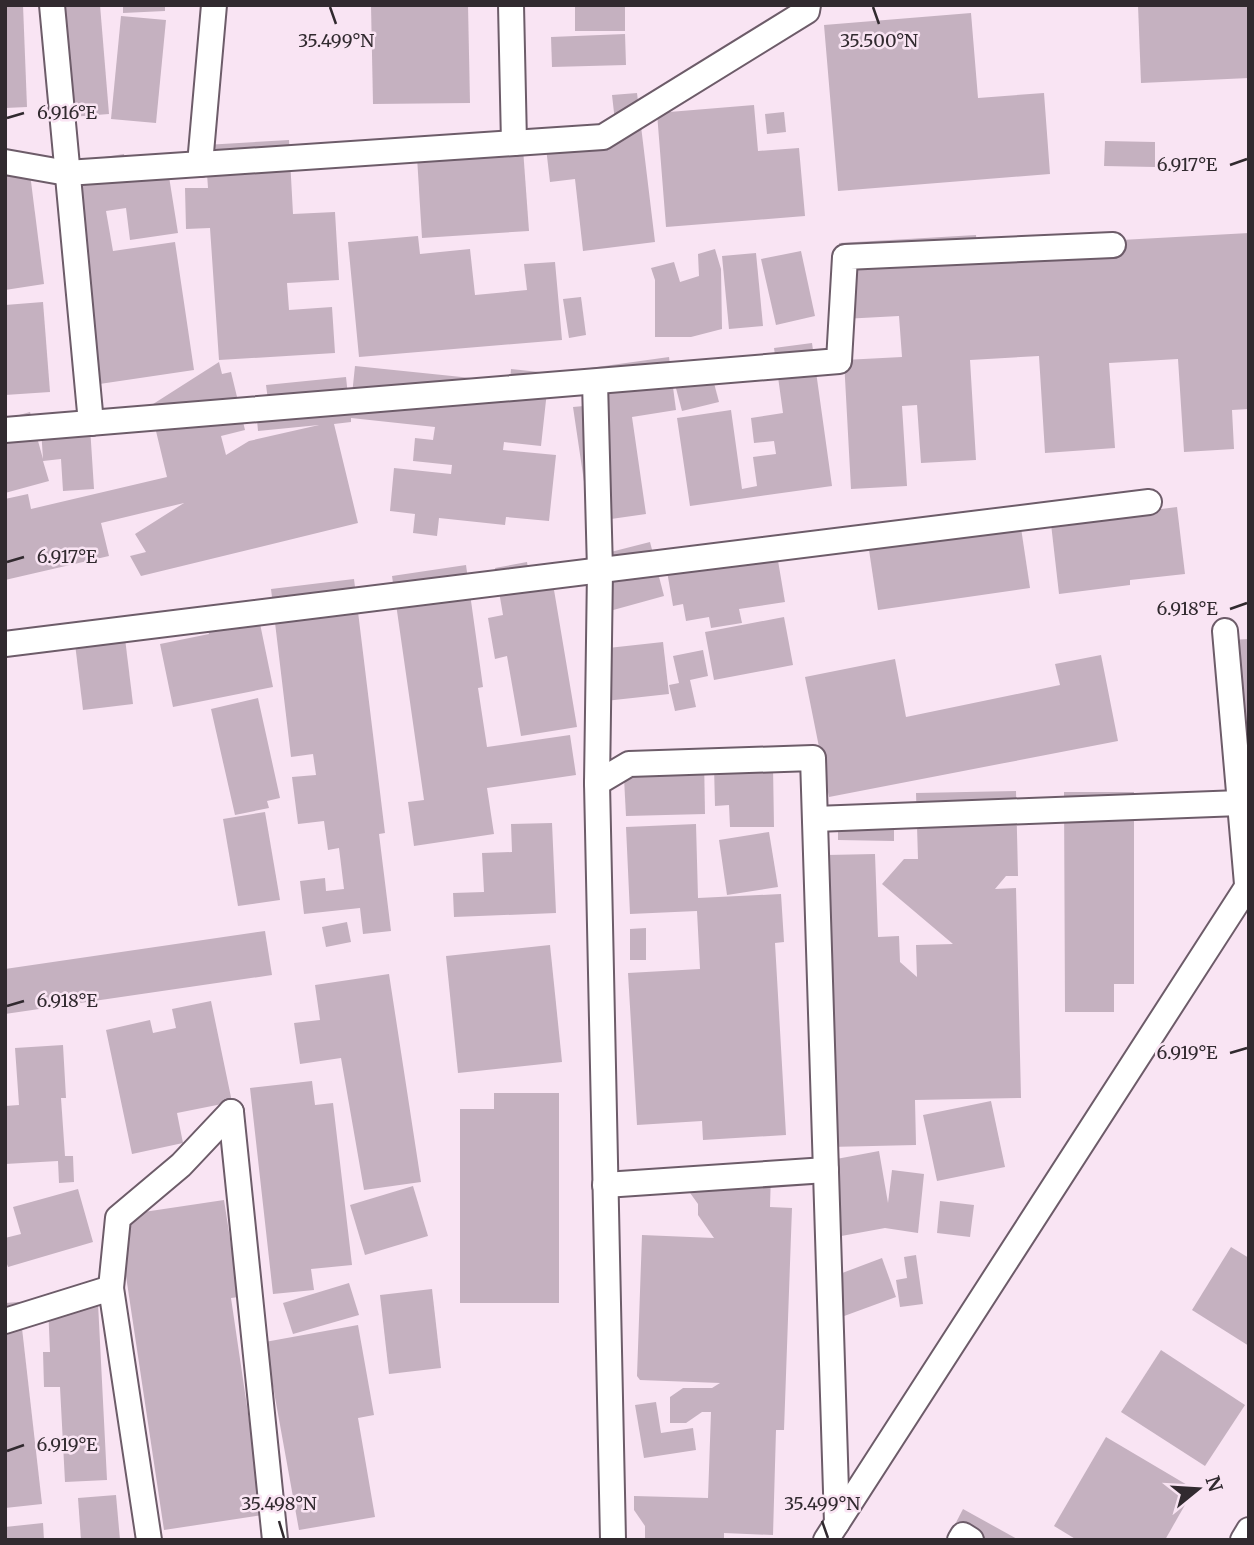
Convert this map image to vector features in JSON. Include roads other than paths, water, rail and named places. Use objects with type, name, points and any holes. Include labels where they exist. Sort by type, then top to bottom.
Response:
[{"type":"street","points":[[52,5],[91,423]]},
{"type":"street","points":[[200,164],[214,5]]},
{"type":"street","points":[[511,5],[514,143]]},
{"type":"street","points":[[5,162],[67,173],[603,137],[807,11],[808,5]]},
{"type":"street","points":[[5,430],[839,361],[845,257],[1113,245]]},
{"type":"street","points":[[595,382],[600,570],[597,783],[613,1540]]},
{"type":"street","points":[[5,644],[1149,502]]},
{"type":"street","points":[[831,1531],[1248,884],[1225,631]]},
{"type":"street","points":[[597,783],[629,764],[813,758],[826,1170],[831,1531]]},
{"type":"street","points":[[815,819],[1240,803]]},
{"type":"street","points":[[149,1540],[111,1288],[118,1217],[181,1165],[231,1112],[275,1540]]},
{"type":"street","points":[[605,1185],[826,1170]]},
{"type":"street","points":[[5,1321],[111,1288]]},
{"type":"street","points":[[1243,1540],[1249,1531]]},
{"type":"street","points":[[960,1540],[964,1535],[971,1540]]}]
